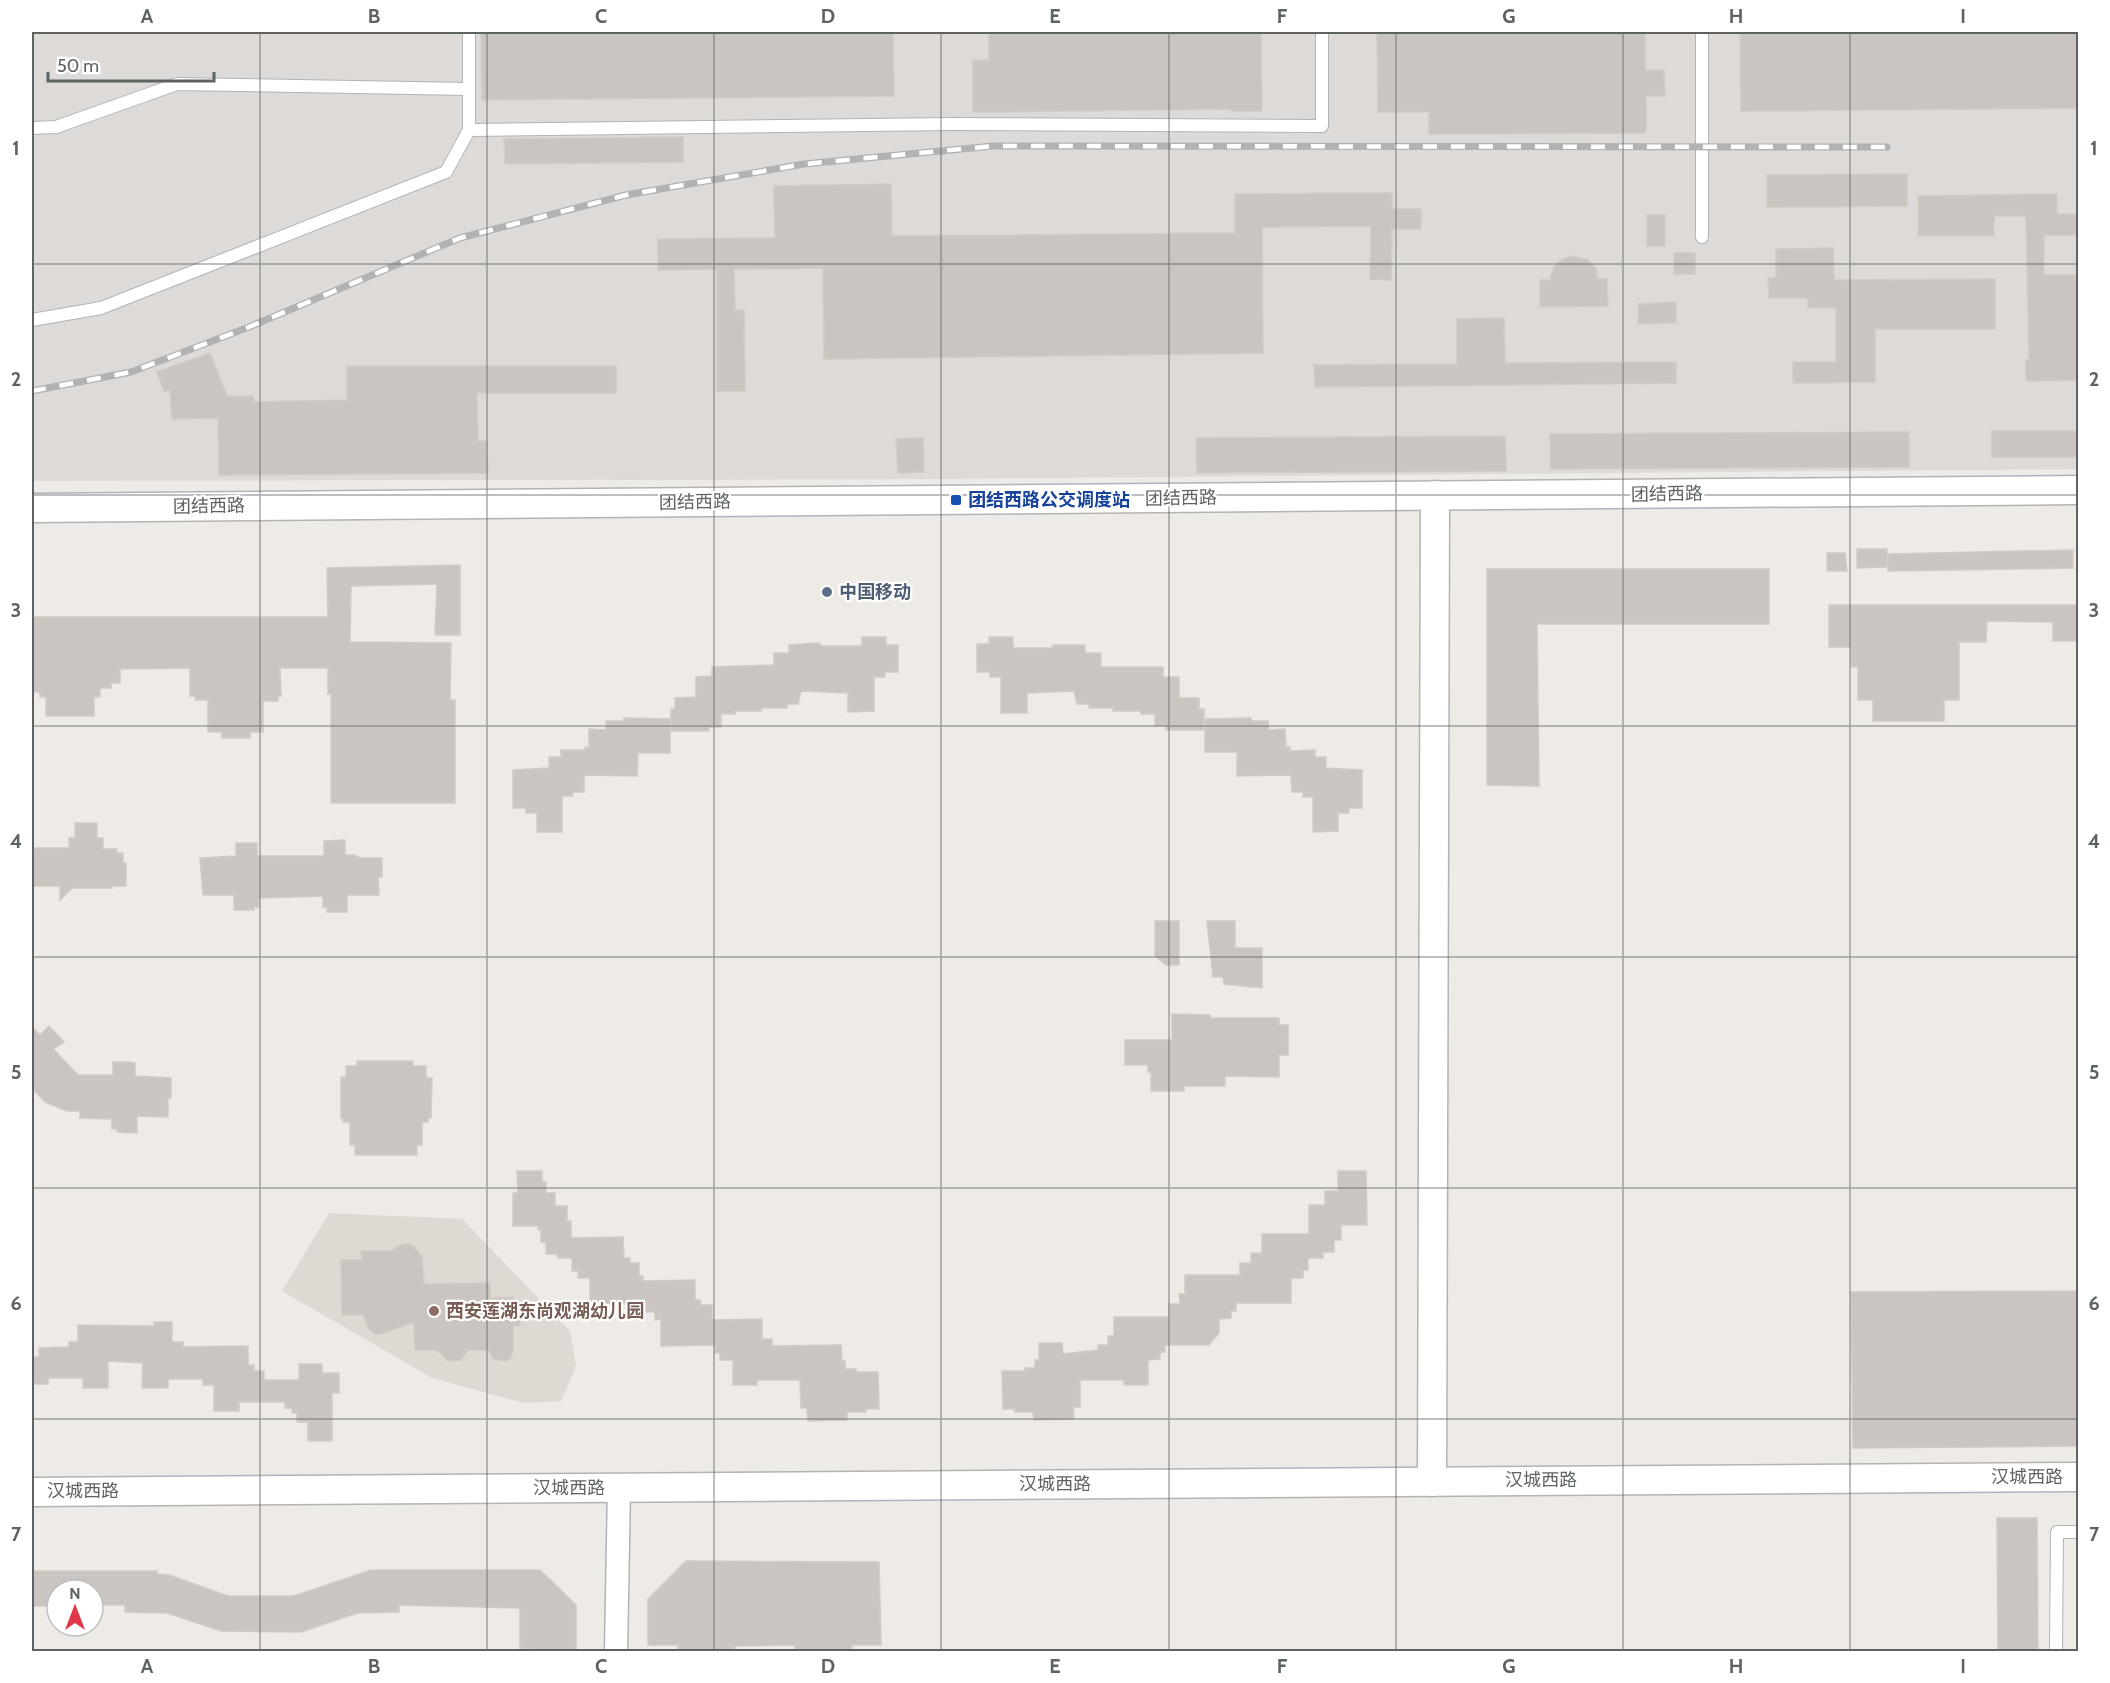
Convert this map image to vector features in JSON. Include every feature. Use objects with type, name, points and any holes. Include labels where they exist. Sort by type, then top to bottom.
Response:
[{"type":"street","name":"团结西路","points":[[32,508],[2079,490]]},
{"type":"street","points":[[1432,1482],[1435,495]]},
{"type":"street","name":"汉城西路","points":[[32,1492],[2079,1477]]},
{"type":"street","points":[[616,1652],[619,1487]]},
{"type":"lane","points":[[32,320],[100,308],[446,172],[469,130],[469,32]]},
{"type":"lane","points":[[469,130],[951,124],[1322,126],[1322,32]]},
{"type":"lane","points":[[1702,32],[1702,237]]},
{"type":"lane","points":[[32,128],[56,128],[177,84],[469,89]]},
{"type":"lane","points":[[2056,1652],[2057,1532],[2079,1532]]},
{"type":"shaded area","points":[[32,32],[2078,32],[2078,469],[935,479],[32,481]]},
{"type":"shaded area","name":"西安莲湖东尚观湖幼儿园","points":[[329,1213],[462,1219],[570,1331],[576,1366],[561,1401],[524,1403],[432,1378],[282,1291]]},
{"type":"building","points":[[481,32],[893,32],[894,96],[482,100]]},
{"type":"building","points":[[989,32],[1261,32],[1262,111],[1232,111],[1232,109],[973,112],[973,60],[989,60]]},
{"type":"building","points":[[1377,32],[1645,32],[1645,70],[1664,70],[1665,96],[1646,96],[1646,133],[1429,134],[1429,112],[1378,112]]},
{"type":"building","points":[[1740,32],[2079,32],[2079,108],[1741,111]]},
{"type":"building","points":[[683,137],[683,162],[505,164],[504,139]]},
{"type":"building","points":[[1907,174],[1907,206],[1767,207],[1767,175]]},
{"type":"building","points":[[891,184],[892,236],[1235,233],[1235,194],[1392,193],[1392,209],[1421,209],[1421,229],[1392,229],[1391,280],[1370,279],[1371,226],[1262,227],[1263,353],[824,359],[823,268],[734,269],[735,310],[744,310],[745,391],[717,391],[717,269],[658,270],[658,239],[775,238],[774,186]]},
{"type":"building","points":[[2057,194],[2057,214],[2079,214],[2079,235],[2044,235],[2044,275],[2079,275],[2079,380],[2026,381],[2026,360],[2029,360],[2026,216],[1994,216],[1994,236],[1918,236],[1918,196]]},
{"type":"building","points":[[1647,215],[1665,215],[1665,246],[1647,246]]},
{"type":"building","points":[[1833,248],[1834,280],[1995,279],[1995,329],[1875,329],[1875,382],[1793,383],[1793,362],[1836,362],[1836,308],[1808,308],[1808,298],[1769,298],[1768,278],[1776,278],[1776,249]]},
{"type":"building","points":[[1674,253],[1695,253],[1695,274],[1674,274]]},
{"type":"building","points":[[1571,256],[1588,260],[1596,269],[1597,279],[1607,279],[1608,306],[1540,307],[1540,280],[1550,280],[1554,267],[1561,260]]},
{"type":"building","points":[[1676,302],[1676,323],[1638,324],[1638,304]]},
{"type":"building","points":[[1504,318],[1505,363],[1676,362],[1676,383],[1315,387],[1314,365],[1457,364],[1457,319]]},
{"type":"building","points":[[210,353],[227,396],[253,396],[254,402],[347,400],[347,366],[616,366],[616,393],[477,393],[478,441],[487,441],[488,473],[219,475],[218,418],[172,419],[170,390],[164,392],[157,372]]},
{"type":"building","points":[[1992,431],[2079,431],[2079,457],[1992,457]]},
{"type":"building","points":[[1909,432],[1909,467],[1550,469],[1550,434]]},
{"type":"building","points":[[1505,436],[1506,471],[1197,473],[1196,438]]},
{"type":"building","points":[[923,438],[924,472],[898,473],[896,439]]},
{"type":"building","points":[[1857,549],[1887,549],[1887,567],[1857,568]]},
{"type":"building","points":[[2073,550],[2073,568],[1888,571],[1888,554]]},
{"type":"building","points":[[1827,553],[1845,553],[1847,571],[1827,571]]},
{"type":"building","points":[[460,565],[460,635],[435,635],[437,584],[351,586],[350,642],[451,643],[450,700],[455,700],[455,803],[331,803],[331,694],[328,694],[328,668],[280,668],[281,696],[278,696],[278,701],[263,701],[263,732],[250,732],[250,738],[222,738],[222,732],[208,732],[208,700],[195,700],[195,696],[190,696],[190,668],[120,669],[120,683],[111,683],[111,688],[100,688],[100,697],[94,697],[94,716],[46,716],[46,697],[40,697],[40,692],[32,692],[32,617],[328,617],[327,568]]},
{"type":"building","points":[[1487,569],[1769,569],[1769,624],[1537,624],[1539,786],[1487,785]]},
{"type":"building","points":[[1829,605],[2079,605],[2079,641],[2053,641],[2053,622],[1987,621],[1986,642],[1959,642],[1959,700],[1944,700],[1944,721],[1873,721],[1873,700],[1858,700],[1858,667],[1851,667],[1851,647],[1829,647]]},
{"type":"building","points":[[862,637],[886,637],[886,645],[898,645],[898,672],[885,672],[885,677],[874,677],[874,711],[848,712],[848,693],[801,691],[798,704],[787,704],[787,708],[761,708],[761,711],[735,711],[735,714],[721,714],[721,727],[709,727],[709,731],[671,731],[671,709],[675,709],[675,698],[696,697],[696,677],[712,676],[712,667],[774,665],[774,653],[789,653],[789,645],[819,643],[822,646],[862,646]]},
{"type":"building","points":[[989,637],[1013,637],[1013,648],[1085,645],[1085,653],[1101,653],[1101,667],[1163,667],[1163,677],[1179,677],[1179,698],[1199,698],[1199,709],[1204,709],[1204,730],[1166,730],[1166,726],[1155,726],[1155,714],[1141,714],[1141,711],[1113,711],[1113,708],[1089,708],[1089,704],[1077,704],[1074,691],[1027,693],[1027,713],[1001,713],[1001,677],[990,677],[990,672],[977,672],[977,644],[989,644]]},
{"type":"building","points":[[624,718],[670,719],[670,753],[638,753],[637,776],[584,775],[584,792],[573,792],[573,796],[562,796],[562,832],[537,832],[537,813],[526,813],[526,808],[513,808],[513,770],[549,768],[549,757],[561,757],[561,750],[585,750],[585,747],[589,747],[589,729],[606,730],[606,721],[624,721]]},
{"type":"building","points":[[1251,718],[1251,721],[1268,721],[1269,730],[1285,729],[1286,747],[1290,747],[1290,751],[1315,750],[1315,757],[1326,757],[1326,768],[1362,770],[1362,808],[1349,808],[1349,813],[1338,813],[1338,831],[1313,832],[1313,797],[1303,797],[1303,792],[1292,792],[1291,775],[1237,776],[1237,752],[1205,752],[1205,719]]},
{"type":"building","points":[[75,823],[97,823],[97,838],[103,838],[103,849],[117,849],[117,853],[123,853],[123,863],[126,863],[126,886],[72,888],[60,900],[60,886],[32,886],[32,848],[69,848],[69,838],[75,838]]},
{"type":"building","points":[[345,840],[345,855],[382,858],[382,877],[378,877],[379,895],[347,895],[347,912],[327,912],[327,907],[323,907],[323,896],[259,898],[259,907],[254,907],[254,910],[234,910],[234,895],[203,895],[200,858],[236,856],[236,843],[257,843],[257,856],[324,856],[324,841]]},
{"type":"building","points":[[1155,921],[1179,921],[1179,965],[1166,965],[1155,956]]},
{"type":"building","points":[[1207,921],[1235,921],[1235,948],[1262,948],[1262,988],[1224,984],[1223,977],[1213,977]]},
{"type":"building","points":[[1172,1014],[1210,1015],[1210,1018],[1279,1018],[1279,1025],[1288,1025],[1288,1055],[1279,1055],[1279,1077],[1225,1076],[1225,1086],[1184,1086],[1184,1091],[1151,1091],[1151,1072],[1148,1072],[1148,1065],[1125,1065],[1125,1040],[1172,1040]]},
{"type":"building","points":[[49,1026],[64,1042],[53,1049],[78,1075],[113,1075],[113,1062],[131,1062],[135,1063],[135,1076],[171,1078],[168,1117],[137,1116],[137,1133],[117,1132],[117,1129],[112,1129],[112,1119],[80,1118],[80,1111],[67,1111],[45,1102],[32,1088],[32,1027],[40,1035]]},
{"type":"building","points":[[357,1061],[413,1061],[413,1066],[426,1066],[426,1078],[432,1078],[431,1118],[428,1118],[428,1122],[422,1122],[422,1145],[417,1145],[417,1155],[355,1155],[355,1145],[350,1145],[350,1122],[343,1122],[341,1118],[341,1077],[346,1077],[346,1066],[357,1066]]},
{"type":"building","points":[[517,1171],[542,1171],[542,1182],[546,1182],[546,1193],[555,1193],[555,1206],[567,1206],[567,1221],[571,1221],[571,1238],[623,1237],[624,1258],[630,1258],[630,1263],[639,1263],[639,1276],[643,1276],[643,1281],[695,1280],[695,1300],[700,1300],[701,1305],[712,1305],[714,1320],[762,1319],[762,1339],[772,1339],[772,1346],[841,1345],[845,1369],[856,1369],[856,1372],[878,1372],[879,1409],[847,1412],[847,1420],[808,1421],[807,1408],[801,1408],[800,1380],[757,1380],[757,1385],[733,1385],[733,1360],[720,1360],[720,1353],[715,1353],[715,1345],[661,1346],[661,1319],[655,1320],[655,1312],[644,1312],[644,1304],[590,1304],[590,1278],[578,1278],[578,1271],[572,1271],[572,1258],[558,1258],[557,1254],[546,1254],[546,1242],[541,1242],[541,1230],[538,1230],[538,1226],[513,1226],[513,1193],[518,1193]]},
{"type":"building","points":[[1338,1171],[1366,1171],[1367,1225],[1341,1225],[1341,1240],[1334,1240],[1334,1252],[1323,1252],[1323,1258],[1308,1258],[1308,1270],[1303,1270],[1303,1278],[1291,1278],[1291,1303],[1236,1303],[1236,1311],[1231,1311],[1231,1318],[1219,1319],[1219,1333],[1209,1345],[1165,1345],[1165,1352],[1160,1352],[1160,1359],[1148,1360],[1148,1385],[1124,1385],[1124,1380],[1080,1380],[1080,1407],[1073,1407],[1074,1419],[1034,1420],[1033,1412],[1003,1409],[1002,1371],[1025,1371],[1025,1368],[1035,1368],[1035,1360],[1039,1360],[1039,1343],[1062,1343],[1063,1354],[1098,1350],[1098,1345],[1108,1345],[1108,1336],[1114,1336],[1114,1317],[1169,1317],[1169,1304],[1180,1304],[1179,1294],[1185,1294],[1185,1275],[1240,1275],[1240,1263],[1251,1263],[1251,1253],[1262,1253],[1262,1234],[1309,1234],[1309,1205],[1325,1205],[1325,1191],[1338,1191]]},
{"type":"building","points":[[402,1244],[414,1247],[422,1257],[424,1284],[490,1283],[490,1298],[513,1297],[513,1306],[520,1306],[520,1326],[513,1326],[513,1350],[507,1361],[493,1359],[488,1350],[468,1350],[461,1360],[448,1361],[437,1350],[415,1350],[414,1322],[376,1334],[369,1329],[363,1315],[342,1315],[341,1260],[362,1260],[361,1251],[391,1251]]},
{"type":"building","points":[[2079,1291],[2079,1446],[1853,1448],[1851,1292]]},
{"type":"building","points":[[154,1322],[172,1322],[172,1342],[183,1342],[183,1347],[248,1346],[248,1365],[254,1365],[254,1371],[264,1371],[264,1380],[299,1380],[299,1364],[322,1364],[322,1373],[339,1373],[339,1393],[332,1393],[332,1441],[308,1441],[308,1422],[297,1422],[297,1413],[292,1413],[292,1408],[285,1408],[285,1402],[239,1402],[239,1411],[214,1411],[214,1385],[203,1385],[203,1379],[168,1379],[168,1388],[142,1388],[143,1363],[108,1361],[108,1388],[83,1388],[83,1378],[48,1378],[48,1384],[32,1384],[32,1357],[39,1357],[39,1348],[69,1347],[69,1342],[78,1342],[78,1325],[154,1326]]},
{"type":"building","points":[[1997,1518],[2037,1518],[2038,1652],[1998,1652]]},
{"type":"building","points":[[686,1561],[879,1562],[881,1645],[852,1645],[852,1652],[795,1652],[795,1645],[735,1646],[735,1652],[678,1652],[678,1645],[648,1645],[648,1599]]},
{"type":"building","points":[[371,1570],[540,1570],[576,1605],[576,1652],[529,1652],[529,1648],[520,1648],[520,1608],[399,1605],[399,1612],[357,1613],[301,1632],[221,1631],[167,1613],[125,1612],[125,1605],[105,1605],[105,1578],[45,1578],[45,1606],[32,1606],[32,1571],[157,1571],[157,1574],[169,1575],[228,1596],[294,1596]]},
{"type":"railway","points":[[32,391],[131,372],[249,327],[460,238],[626,195],[804,164],[993,146],[1887,147]]},
{"type":"place","name":"团结西路公交调度站","points":[[956,500]]},
{"type":"place","name":"中国移动","points":[[827,592]]},
{"type":"place","name":"西安莲湖东尚观湖幼儿园","points":[[434,1311]]}]
